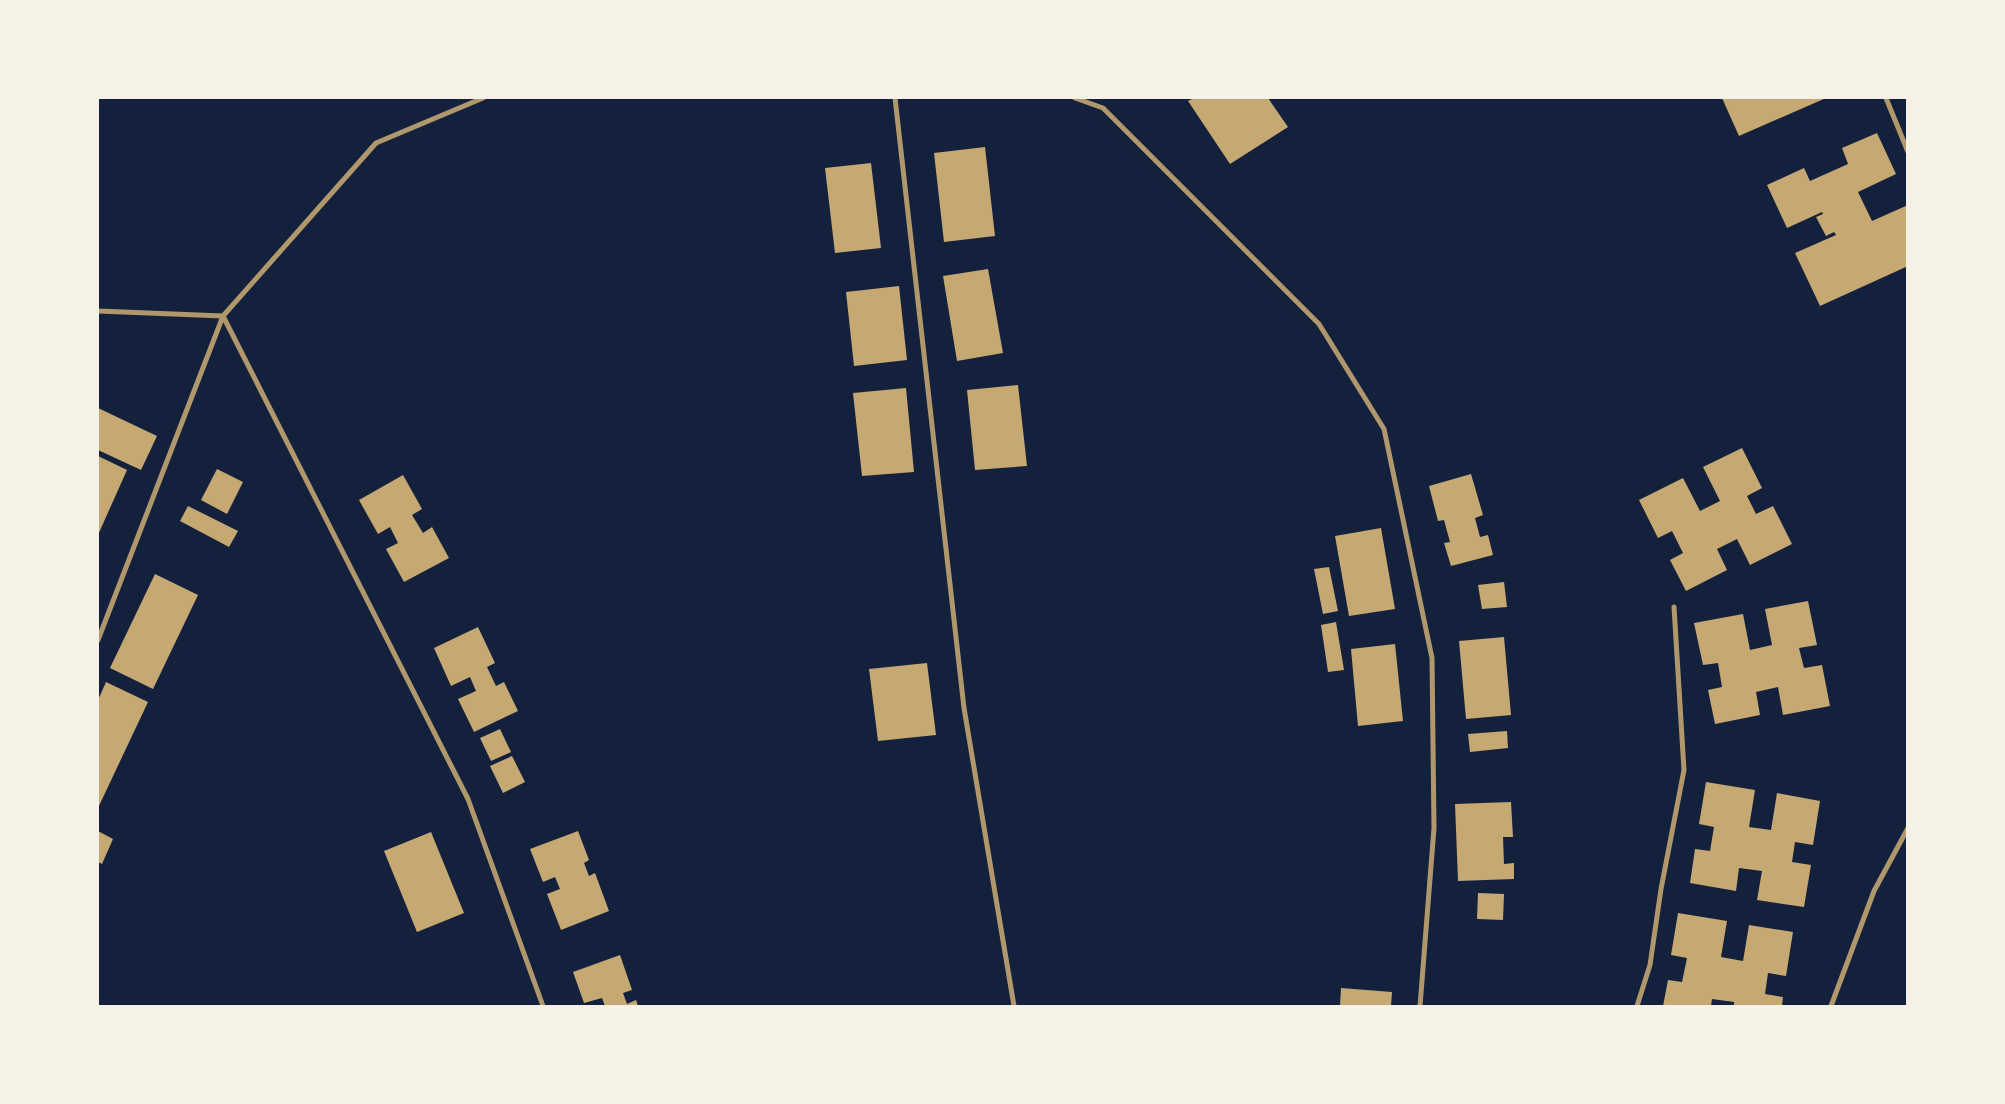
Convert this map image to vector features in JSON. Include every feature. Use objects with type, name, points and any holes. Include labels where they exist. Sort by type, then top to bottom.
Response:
[{"type":"street","points":[[98,640],[223,316],[376,143],[484,98]]},
{"type":"street","points":[[896,98],[964,708],[1014,1006]]},
{"type":"street","points":[[1075,98],[1103,108],[1318,324],[1384,429],[1432,658],[1434,828],[1420,1006]]},
{"type":"street","points":[[1886,98],[1908,152]]},
{"type":"street","points":[[98,312],[223,316]]},
{"type":"street","points":[[223,316],[468,799],[543,1006]]},
{"type":"street","points":[[1636,1006],[1650,965],[1661,889],[1684,770],[1674,607]]},
{"type":"street","points":[[1831,1006],[1874,891],[1908,828]]},
{"type":"building","points":[[1194,98],[1268,98],[1288,127],[1230,164],[1188,101]]},
{"type":"building","points":[[1722,98],[1826,98],[1739,136]]},
{"type":"building","points":[[1877,133],[1896,174],[1858,192],[1872,221],[1908,205],[1908,266],[1820,306],[1795,253],[1836,235],[1834,232],[1826,236],[1816,217],[1823,214],[1822,212],[1787,228],[1767,185],[1804,168],[1810,181],[1848,164],[1842,148]]},
{"type":"building","points":[[985,147],[995,236],[944,242],[934,153]]},
{"type":"building","points":[[871,163],[881,248],[835,253],[825,168]]},
{"type":"building","points":[[988,269],[1003,353],[957,361],[943,276]]},
{"type":"building","points":[[899,286],[907,360],[854,366],[846,292]]},
{"type":"building","points":[[1018,385],[1027,466],[975,470],[967,390]]},
{"type":"building","points":[[906,388],[914,472],[862,476],[853,393]]},
{"type":"building","points":[[98,408],[157,436],[141,470],[98,450]]},
{"type":"building","points":[[1742,448],[1762,488],[1747,496],[1756,514],[1773,506],[1792,544],[1750,565],[1737,539],[1717,549],[1727,570],[1686,591],[1670,560],[1683,553],[1672,531],[1658,538],[1639,500],[1683,478],[1700,511],[1720,501],[1703,467]]},
{"type":"building","points":[[98,456],[127,470],[98,535]]},
{"type":"building","points":[[217,469],[243,482],[227,514],[201,500]]},
{"type":"building","points":[[1471,474],[1483,515],[1475,518],[1480,537],[1488,535],[1493,555],[1451,566],[1444,543],[1450,542],[1444,520],[1438,521],[1429,486]]},
{"type":"building","points":[[403,475],[422,509],[412,515],[423,533],[432,527],[449,558],[404,582],[386,549],[398,543],[390,527],[378,534],[359,500]]},
{"type":"building","points":[[188,506],[238,531],[229,547],[180,521]]},
{"type":"building","points":[[1381,528],[1395,609],[1349,616],[1335,536]]},
{"type":"building","points":[[1329,567],[1338,611],[1323,614],[1314,569]]},
{"type":"building","points":[[155,574],[198,595],[153,689],[110,668]]},
{"type":"building","points":[[1504,582],[1507,607],[1482,609],[1478,585]]},
{"type":"building","points":[[1808,601],[1817,645],[1799,648],[1804,668],[1822,665],[1830,706],[1783,715],[1778,687],[1756,692],[1760,715],[1715,724],[1708,690],[1722,687],[1718,663],[1703,665],[1694,623],[1743,614],[1750,650],[1772,645],[1765,609]]},
{"type":"building","points":[[1336,622],[1344,670],[1328,672],[1321,625]]},
{"type":"building","points":[[478,627],[495,663],[487,667],[496,686],[504,682],[518,711],[474,732],[458,699],[476,691],[470,677],[451,686],[434,648]]},
{"type":"building","points":[[1504,637],[1511,715],[1466,719],[1459,641]]},
{"type":"building","points":[[1395,644],[1403,721],[1358,726],[1351,649]]},
{"type":"building","points":[[927,663],[936,735],[878,741],[869,669]]},
{"type":"building","points":[[106,682],[148,702],[98,808],[98,700]]},
{"type":"building","points":[[500,729],[511,752],[491,761],[480,738]]},
{"type":"building","points":[[1507,731],[1508,748],[1470,752],[1468,734]]},
{"type":"building","points":[[512,756],[525,782],[503,793],[490,766]]},
{"type":"building","points":[[1706,782],[1755,790],[1749,827],[1771,830],[1777,793],[1820,801],[1813,845],[1795,842],[1792,862],[1811,865],[1804,907],[1757,900],[1762,871],[1739,868],[1736,891],[1690,883],[1695,849],[1710,851],[1714,827],[1699,824]]},
{"type":"building","points":[[1511,802],[1513,837],[1503,837],[1504,864],[1514,863],[1514,879],[1458,881],[1455,804]]},
{"type":"building","points":[[98,831],[113,839],[102,864],[98,862]]},
{"type":"building","points":[[578,831],[589,860],[584,863],[589,876],[595,873],[609,911],[561,930],[547,894],[560,889],[555,877],[543,882],[530,849]]},
{"type":"building","points":[[431,832],[464,913],[417,932],[384,851]]},
{"type":"building","points":[[1478,893],[1504,894],[1503,920],[1477,919]]},
{"type":"building","points":[[1678,913],[1727,921],[1721,957],[1743,961],[1749,925],[1793,932],[1786,976],[1768,973],[1765,994],[1783,997],[1782,1006],[1734,1006],[1734,1002],[1712,999],[1711,1006],[1663,1006],[1668,980],[1682,982],[1687,958],[1671,955]]},
{"type":"building","points":[[620,955],[632,990],[623,993],[627,1004],[636,1000],[638,1006],[605,1006],[602,998],[584,1003],[573,972]]},
{"type":"building","points":[[1341,988],[1392,992],[1391,1006],[1340,1006]]}]
